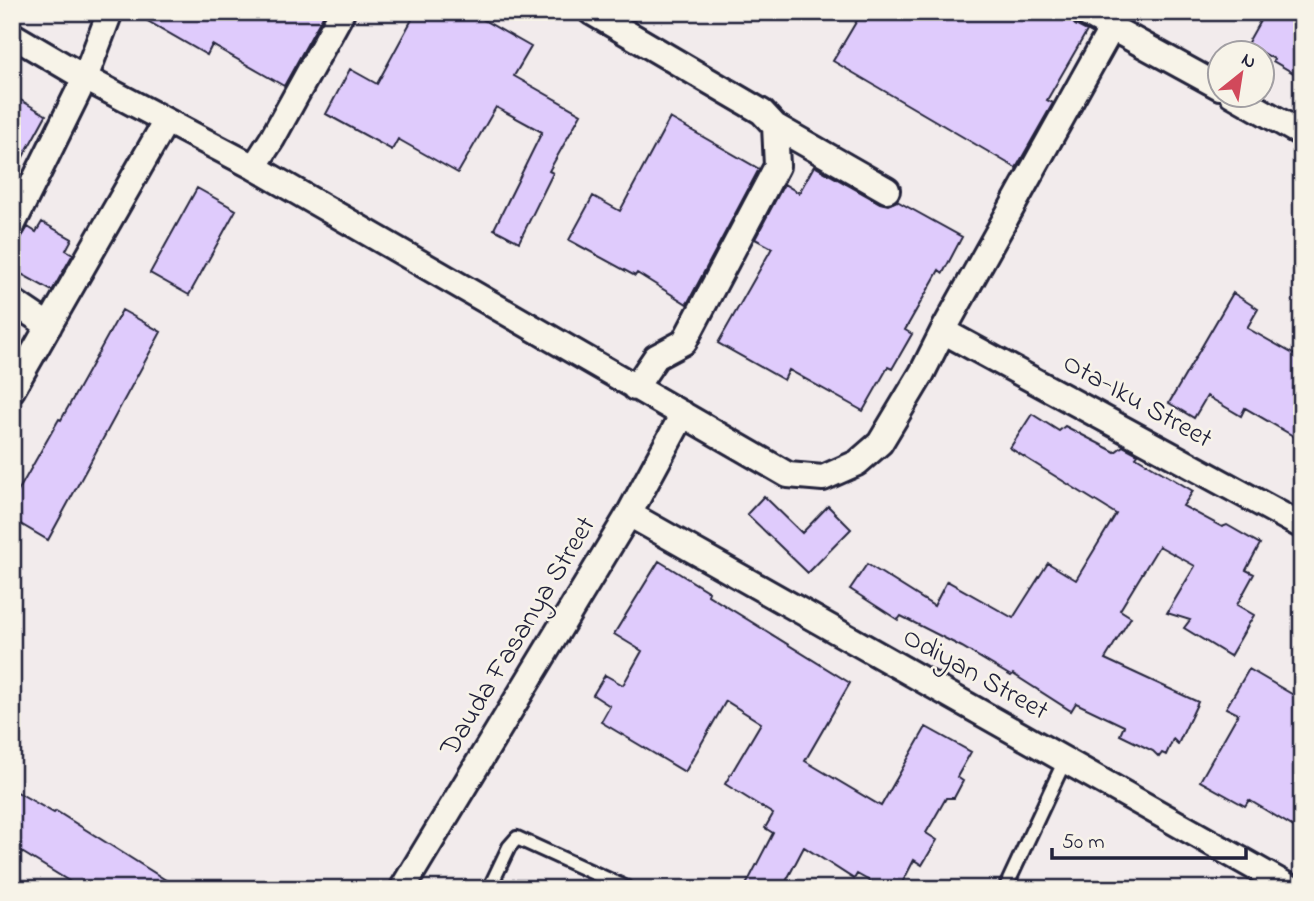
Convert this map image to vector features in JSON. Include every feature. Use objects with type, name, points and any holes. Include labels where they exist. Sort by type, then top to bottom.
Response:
[{"type":"street","points":[[12,226],[85,78],[110,12]]},
{"type":"street","points":[[254,167],[342,12]]},
{"type":"street","points":[[591,12],[762,112],[775,125],[887,190]]},
{"type":"street","points":[[1083,12],[1206,80]]},
{"type":"street","points":[[12,35],[85,78],[254,167],[788,475],[823,478],[857,463],[880,443],[922,373],[1111,29]]},
{"type":"street","points":[[1256,108],[1302,134]]},
{"type":"street","points":[[12,390],[166,121]]},
{"type":"street","points":[[635,388],[656,357],[684,342],[777,166],[775,125]]},
{"type":"street","points":[[12,301],[49,326]]},
{"type":"street","name":"Ota-Iku Street","points":[[943,331],[1302,526]]},
{"type":"street","name":"Dauda Fasanya Street","points":[[402,889],[629,514],[683,414]]},
{"type":"street","name":"Odiyan Street","points":[[629,514],[1293,889]]},
{"type":"lane","points":[[1005,889],[1065,760]]},
{"type":"lane","points":[[489,889],[509,847],[517,838],[629,889]]},
{"type":"building","points":[[132,12],[325,12],[284,86],[212,45],[207,55]]},
{"type":"building","points":[[416,12],[466,12],[531,47],[514,76],[581,114],[549,171],[553,173],[519,242],[494,229],[542,132],[496,107],[458,173],[398,139],[392,150],[326,114],[350,69],[377,84]]},
{"type":"building","points":[[862,12],[1064,12],[1075,25],[1087,31],[1047,100],[1053,103],[1016,168],[833,61]]},
{"type":"building","points":[[1265,12],[1302,12],[1302,78],[1276,63],[1276,38],[1250,38]]},
{"type":"building","points":[[12,95],[46,115],[12,177]]},
{"type":"building","points":[[670,118],[759,169],[687,304],[637,273],[635,276],[569,240],[593,196],[620,211]]},
{"type":"building","points":[[814,166],[880,203],[888,205],[897,201],[962,237],[943,273],[939,270],[905,330],[912,334],[892,369],[888,367],[863,411],[789,370],[784,380],[718,343],[772,248],[755,239],[784,184],[799,193]]},
{"type":"building","points":[[197,188],[236,210],[189,295],[150,273]]},
{"type":"building","points":[[42,222],[72,239],[66,250],[73,254],[52,291],[12,269],[12,241],[21,238],[28,227],[36,232]]},
{"type":"building","points":[[1233,293],[1258,309],[1247,328],[1302,359],[1302,441],[1245,408],[1241,416],[1207,396],[1194,418],[1169,403]]},
{"type":"building","points":[[122,310],[161,332],[48,540],[12,519],[12,502]]},
{"type":"building","points":[[1032,414],[1059,431],[1065,426],[1115,452],[1123,446],[1138,454],[1136,457],[1193,491],[1183,506],[1222,527],[1227,525],[1260,544],[1246,570],[1254,574],[1237,605],[1254,615],[1230,656],[1184,628],[1190,620],[1167,613],[1195,566],[1159,546],[1120,610],[1131,617],[1105,659],[1198,702],[1178,744],[1173,739],[1166,755],[1162,753],[1159,757],[1153,751],[1120,735],[1124,726],[1076,703],[1071,711],[1013,674],[1011,676],[901,616],[898,620],[850,589],[867,564],[934,606],[947,581],[1013,618],[1048,563],[1076,580],[1116,514],[1010,448]]},
{"type":"building","points":[[764,496],[802,533],[828,506],[851,529],[808,573],[747,514]]},
{"type":"building","points":[[659,561],[709,592],[708,595],[850,683],[805,761],[881,806],[926,727],[971,752],[957,777],[963,781],[954,798],[946,798],[926,833],[937,840],[922,865],[914,860],[899,889],[884,889],[857,874],[854,879],[804,847],[782,889],[744,889],[773,833],[765,828],[773,814],[725,784],[761,723],[726,701],[685,772],[601,722],[610,706],[593,695],[605,675],[623,685],[642,651],[614,634]]},
{"type":"building","points":[[1249,669],[1302,700],[1302,832],[1249,800],[1245,806],[1200,781],[1238,714],[1226,708]]},
{"type":"building","points":[[12,789],[54,813],[56,811],[180,889],[82,889],[12,846]]}]
